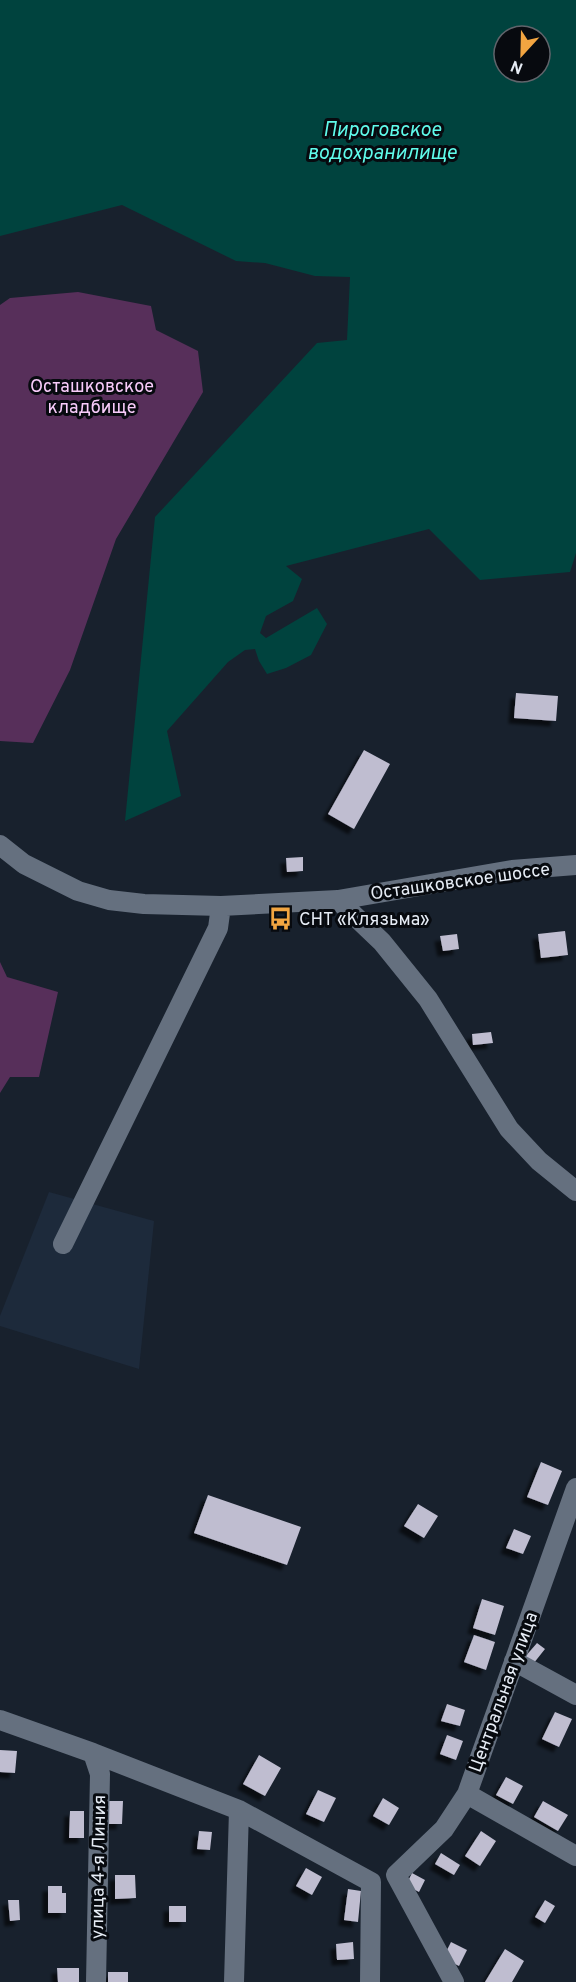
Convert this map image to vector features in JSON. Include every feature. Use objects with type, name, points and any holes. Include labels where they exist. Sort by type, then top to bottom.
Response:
[{"type":"street","name":"Осташковское шоссе","points":[[0,845],[24,864],[78,891],[109,900],[144,904],[221,906],[338,900],[512,870],[576,865]]},
{"type":"street","points":[[338,900],[382,942],[428,999],[509,1129],[539,1161],[576,1191]]},
{"type":"street","points":[[63,1244],[218,928],[221,906]]},
{"type":"street","name":"Центральная улица","points":[[454,1982],[396,1875],[444,1828],[466,1794],[514,1661],[569,1536],[576,1488]]},
{"type":"street","points":[[514,1661],[576,1695]]},
{"type":"street","points":[[0,1720],[93,1753],[239,1810],[371,1882],[370,1982]]},
{"type":"street","name":"улица 4-я Линия","points":[[93,1753],[100,1774],[96,1982]]},
{"type":"street","points":[[466,1794],[576,1856]]},
{"type":"street","points":[[234,1982],[239,1810]]},
{"type":"shaded area","points":[[49,1192],[154,1221],[139,1369],[0,1326],[0,1316]]},
{"type":"green space","name":"Осташковское кладбище","points":[[78,292],[151,306],[156,330],[198,351],[203,392],[116,539],[70,670],[33,743],[0,741],[0,305],[10,298]]},
{"type":"green space","points":[[0,962],[7,977],[58,992],[39,1077],[10,1077],[0,1093]]},
{"type":"water","name":"Пироговское водохранилище","points":[[0,0],[576,0],[576,553],[570,572],[480,580],[429,529],[286,566],[302,579],[293,601],[266,616],[260,633],[266,638],[317,608],[327,624],[311,655],[286,668],[267,674],[255,649],[245,650],[228,662],[167,731],[181,796],[125,821],[155,517],[317,343],[347,340],[350,277],[315,276],[265,263],[236,261],[122,205],[0,236]]},
{"type":"building","points":[[516,693],[558,696],[556,721],[514,718]]},
{"type":"building","points":[[364,750],[390,764],[354,829],[328,814]]},
{"type":"building","points":[[303,857],[303,871],[287,872],[286,858]]},
{"type":"building","points":[[565,931],[568,955],[541,958],[538,934]]},
{"type":"building","points":[[457,934],[459,949],[443,951],[440,936]]},
{"type":"building","points":[[491,1032],[493,1043],[473,1045],[472,1034]]},
{"type":"building","points":[[541,1462],[562,1471],[548,1505],[527,1497]]},
{"type":"building","points":[[208,1495],[301,1527],[287,1565],[194,1533]]},
{"type":"building","points":[[418,1504],[438,1516],[424,1538],[404,1526]]},
{"type":"building","points":[[514,1529],[531,1536],[523,1554],[506,1548]]},
{"type":"building","points":[[482,1599],[504,1606],[495,1635],[473,1628]]},
{"type":"building","points":[[474,1635],[495,1642],[486,1670],[464,1662]]},
{"type":"building","points":[[537,1643],[545,1649],[533,1664],[525,1657]]},
{"type":"building","points":[[447,1704],[465,1710],[460,1726],[441,1721]]},
{"type":"building","points":[[555,1712],[572,1719],[559,1747],[542,1739]]},
{"type":"building","points":[[447,1735],[463,1741],[456,1760],[440,1754]]},
{"type":"building","points":[[0,1750],[17,1751],[15,1773],[0,1772]]},
{"type":"building","points":[[259,1755],[281,1768],[265,1796],[243,1784]]},
{"type":"building","points":[[506,1777],[523,1786],[513,1804],[496,1795]]},
{"type":"building","points":[[318,1790],[336,1798],[324,1822],[306,1814]]},
{"type":"building","points":[[383,1798],[399,1808],[389,1825],[373,1816]]},
{"type":"building","points":[[107,1801],[123,1801],[122,1824],[106,1824]]},
{"type":"building","points":[[543,1801],[568,1815],[558,1831],[534,1817]]},
{"type":"building","points":[[70,1811],[84,1811],[84,1838],[69,1838]]},
{"type":"building","points":[[199,1831],[212,1832],[210,1850],[197,1849]]},
{"type":"building","points":[[481,1831],[496,1841],[480,1866],[465,1856]]},
{"type":"building","points":[[441,1853],[460,1865],[454,1875],[435,1864]]},
{"type":"building","points":[[306,1868],[322,1877],[312,1895],[296,1886]]},
{"type":"building","points":[[412,1873],[425,1880],[419,1892],[406,1885]]},
{"type":"building","points":[[115,1875],[135,1875],[136,1898],[115,1899]]},
{"type":"building","points":[[48,1886],[62,1886],[62,1893],[66,1893],[66,1913],[48,1913]]},
{"type":"building","points":[[348,1889],[361,1891],[358,1922],[344,1920]]},
{"type":"building","points":[[8,1900],[19,1900],[20,1920],[10,1921]]},
{"type":"building","points":[[545,1900],[555,1906],[545,1923],[535,1917]]},
{"type":"building","points":[[169,1906],[186,1906],[186,1922],[169,1922]]},
{"type":"building","points":[[353,1942],[354,1959],[337,1960],[336,1944]]},
{"type":"building","points":[[451,1942],[467,1950],[459,1966],[443,1958]]},
{"type":"building","points":[[505,1949],[524,1961],[512,1982],[485,1982]]},
{"type":"building","points":[[57,1968],[79,1968],[79,1982],[58,1982]]},
{"type":"building","points":[[108,1972],[128,1972],[128,1982],[108,1982]]},
{"type":"place","name":"СНТ «Клязьма»","points":[[281,919]]}]
